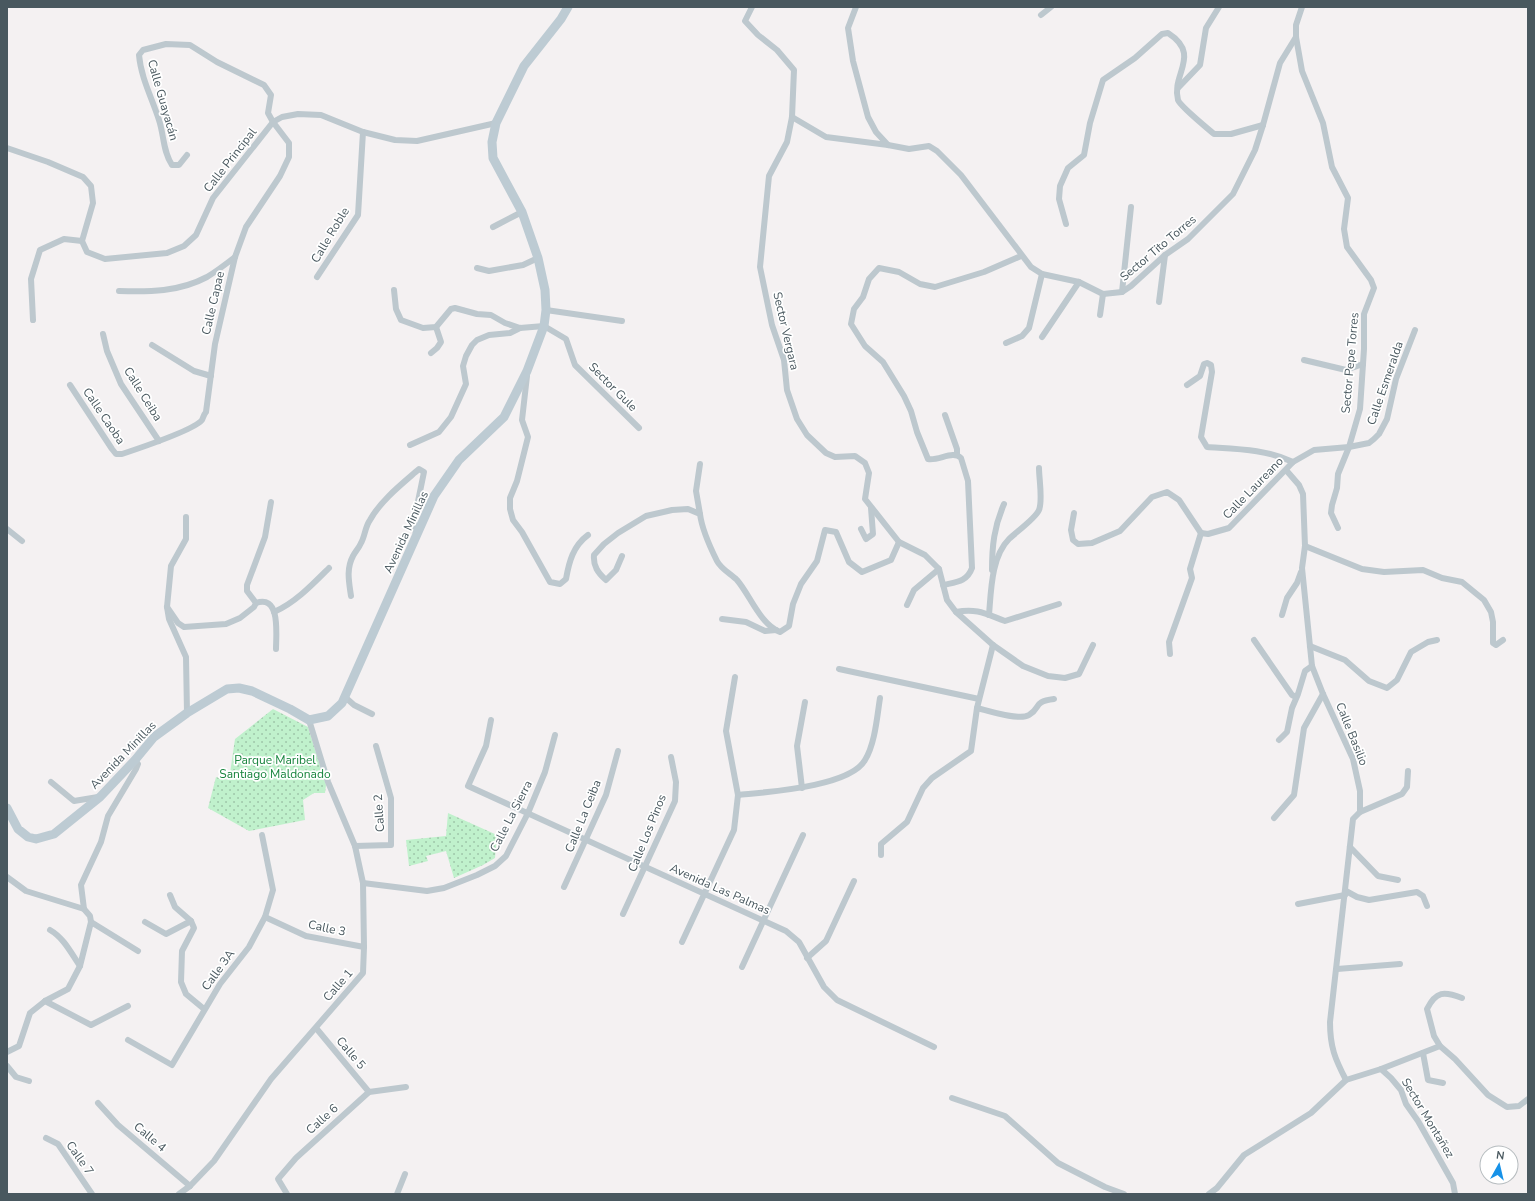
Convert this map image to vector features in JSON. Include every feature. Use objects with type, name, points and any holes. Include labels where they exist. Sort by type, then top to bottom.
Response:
[{"type":"street","name":"Avenida Minillas","points":[[7,808],[18,829],[28,837],[36,839],[54,834],[100,797],[135,760],[154,737],[187,713],[218,693],[227,689],[239,688],[252,690],[309,720],[328,716],[342,703],[434,496],[459,460],[504,417],[527,371],[544,326],[546,310],[544,281],[538,258],[522,212],[493,158],[492,142],[496,123],[524,66],[568,7]]},
{"type":"street","name":"Sector Vergara","points":[[752,7],[745,22],[758,35],[778,50],[794,70],[792,117],[787,142],[769,176],[760,268],[772,325],[784,360],[787,390],[797,419],[807,435],[826,453],[835,457],[855,456],[865,463],[869,473],[864,499],[899,542],[925,555],[939,569]]},
{"type":"street","points":[[856,7],[848,28],[854,61],[868,117],[876,132],[888,145]]},
{"type":"street","points":[[1042,15],[1051,7]]},
{"type":"street","points":[[1176,89],[1200,65],[1206,28],[1219,7]]},
{"type":"street","points":[[1296,37],[1296,25],[1302,7]]},
{"type":"street","points":[[1066,224],[1059,199],[1060,186],[1068,168],[1084,155],[1090,123],[1103,80],[1136,58],[1162,34],[1168,33],[1174,37],[1183,49],[1185,60],[1176,89],[1178,102],[1214,134],[1231,134],[1264,125]]},
{"type":"street","name":"Sector Tito Torres","points":[[1103,294],[1122,292],[1131,286],[1165,255],[1188,239],[1233,194],[1264,125],[1280,64],[1296,37]]},
{"type":"street","name":"Sector Pepe Torres","points":[[1296,37],[1302,71],[1323,123],[1332,167],[1348,198],[1344,229],[1347,247],[1371,280],[1374,288],[1364,314],[1360,409],[1349,447],[1338,474],[1337,488],[1332,506],[1332,513],[1338,528]]},
{"type":"street","name":"Calle Guayacán","points":[[187,155],[179,165],[172,165],[167,158],[159,121],[140,68],[139,55],[143,50],[166,44],[190,45],[216,62],[264,85],[271,95],[268,113],[273,122]]},
{"type":"street","name":"Calle Principal","points":[[82,241],[87,252],[105,259],[167,253],[184,246],[196,235],[212,198],[273,122],[282,117],[298,114],[321,115],[363,132],[395,140],[417,141],[496,123]]},
{"type":"street","points":[[792,117],[826,137],[909,149],[929,146],[937,151],[961,175],[1021,256],[1031,267],[1042,274],[1080,282],[1103,294],[1100,315]]},
{"type":"street","name":"Calle Capae","points":[[122,454],[193,427],[202,420],[206,412],[212,376],[215,344],[235,257],[246,227],[280,176],[289,157],[289,143],[273,122]]},
{"type":"street","name":"Calle Roble","points":[[318,277],[358,215],[363,132]]},
{"type":"street","points":[[7,148],[48,162],[83,177],[91,186],[93,203],[82,241],[64,239],[40,250],[31,279],[33,320]]},
{"type":"street","points":[[1122,292],[1131,207]]},
{"type":"street","points":[[493,227],[522,212]]},
{"type":"street","points":[[1159,302],[1165,255]]},
{"type":"street","points":[[956,454],[934,460],[928,459],[917,432],[911,411],[904,396],[883,362],[865,346],[851,324],[854,309],[862,297],[869,279],[879,268],[899,272],[920,284],[935,287],[984,272],[1021,256]]},
{"type":"street","points":[[119,291],[152,292],[184,287],[207,277],[235,257]]},
{"type":"street","points":[[477,268],[489,271],[524,265],[538,258]]},
{"type":"street","points":[[1006,343],[1022,336],[1030,328],[1042,274]]},
{"type":"street","points":[[1042,337],[1080,282]]},
{"type":"street","points":[[394,290],[396,309],[401,320],[423,328],[436,327],[451,310],[455,308],[477,314],[491,315],[505,324],[520,328],[544,326]]},
{"type":"street","points":[[546,310],[622,321]]},
{"type":"street","name":"Sector Gule","points":[[544,326],[566,339],[575,365],[639,428]]},
{"type":"street","points":[[431,353],[438,348],[441,342],[436,327]]},
{"type":"street","points":[[410,445],[439,432],[451,417],[466,384],[463,366],[472,345],[477,340],[489,336],[510,333],[520,328]]},
{"type":"street","name":"Calle Esmeralda","points":[[1349,447],[1369,443],[1374,439],[1383,426],[1396,379],[1415,330]]},
{"type":"street","name":"Calle Ceiba","points":[[103,334],[107,351],[121,384],[159,440]]},
{"type":"street","points":[[152,345],[194,372],[212,376]]},
{"type":"street","points":[[1304,360],[1346,370],[1363,364]]},
{"type":"street","points":[[1187,385],[1200,376],[1204,364],[1207,363],[1211,365],[1212,372],[1201,437],[1207,447],[1250,449],[1281,456],[1294,462]]},
{"type":"street","points":[[527,371],[522,420],[528,437],[510,498],[510,509],[513,520],[522,532],[550,582],[560,584],[566,579],[569,563],[576,548],[581,540],[588,535]]},
{"type":"street","name":"Calle Caoba","points":[[70,385],[112,449],[116,454],[122,454]]},
{"type":"street","points":[[943,585],[963,581],[969,576],[972,568],[968,481],[961,458],[956,454],[956,449],[945,414]]},
{"type":"street","name":"Calle Laureano","points":[[1201,533],[1208,534],[1229,528],[1294,462],[1314,450],[1349,447]]},
{"type":"street","points":[[700,464],[696,491],[701,522],[718,562],[738,581],[755,609],[776,630]]},
{"type":"street","points":[[992,574],[1001,550],[1007,541],[1039,513],[1041,503],[1039,468]]},
{"type":"street","points":[[351,596],[348,573],[349,566],[352,556],[361,543],[370,519],[390,495],[420,469],[424,472],[414,521],[416,537]]},
{"type":"street","name":"Calle Basilio","points":[[1286,470],[1299,485],[1303,494],[1305,546],[1302,568],[1312,666],[1323,694],[1353,759],[1360,791],[1360,812],[1353,819],[1346,893],[1330,1022],[1330,1041],[1336,1061],[1346,1080]]},
{"type":"street","points":[[1074,513],[1072,530],[1073,540],[1078,544],[1092,543],[1120,531],[1152,497],[1167,492],[1179,500],[1201,533],[1190,569],[1192,578],[1169,642],[1170,654]]},
{"type":"street","points":[[256,603],[247,591],[247,585],[265,537],[271,502]]},
{"type":"street","points":[[989,615],[992,574],[992,546],[998,519],[1004,504]]},
{"type":"street","points":[[861,530],[866,539],[873,534],[871,508]]},
{"type":"street","points":[[622,556],[616,570],[606,580],[599,574],[595,566],[594,555],[604,544],[618,533],[646,516],[672,510],[688,509],[700,514]]},
{"type":"street","points":[[186,516],[186,539],[171,566],[167,607],[169,619],[186,657],[187,713]]},
{"type":"street","points":[[7,529],[22,541]]},
{"type":"street","points":[[722,619],[746,622],[765,631],[776,630],[780,632],[789,626],[793,604],[801,584],[817,561],[825,530],[836,532],[849,562],[862,572],[891,560],[899,542]]},
{"type":"street","points":[[1305,546],[1362,569],[1384,572],[1423,570],[1442,578],[1462,582],[1484,600],[1491,612],[1493,622],[1493,644],[1496,645],[1503,640]]},
{"type":"street","points":[[274,612],[307,589],[329,568]]},
{"type":"street","points":[[1282,615],[1287,598],[1297,583],[1302,568]]},
{"type":"street","points":[[908,605],[914,590],[939,569],[947,600],[956,612],[994,645],[1023,666],[1048,676],[1065,678],[1079,674],[1093,645]]},
{"type":"street","points":[[167,607],[178,623],[184,627],[226,624],[240,618],[254,607],[256,603],[262,601],[269,603],[274,612],[277,627],[276,649]]},
{"type":"street","points":[[956,612],[964,610],[980,611],[1005,621],[1059,604]]},
{"type":"street","points":[[1254,640],[1292,695],[1296,697]]},
{"type":"street","points":[[1310,646],[1345,660],[1369,681],[1387,688],[1397,680],[1411,652],[1428,642],[1437,640]]},
{"type":"street","points":[[881,855],[881,844],[907,822],[923,788],[932,778],[972,751],[977,708],[994,645]]},
{"type":"street","points":[[1279,740],[1287,732],[1288,720],[1304,671],[1312,666]]},
{"type":"street","points":[[839,669],[979,699]]},
{"type":"street","points":[[682,942],[734,830],[738,796],[726,731],[735,677]]},
{"type":"street","points":[[1274,818],[1294,794],[1304,728],[1323,694]]},
{"type":"street","points":[[345,697],[354,705],[372,714]]},
{"type":"street","points":[[738,796],[802,788],[828,782],[854,770],[864,762],[870,750],[880,698]]},
{"type":"street","points":[[977,708],[1011,716],[1024,717],[1029,715],[1039,702],[1054,699]]},
{"type":"street","points":[[802,788],[797,746],[805,702]]},
{"type":"street","name":"Calle 1","points":[[179,1194],[190,1190],[214,1161],[271,1079],[363,973],[363,883],[355,846],[328,782],[309,720]]},
{"type":"street","name":"Avenida Las Palmas","points":[[491,720],[486,746],[468,786],[786,931],[799,942],[824,987],[837,1000],[934,1047]]},
{"type":"street","name":"Calle La Sierra","points":[[363,883],[427,891],[444,888],[495,866],[506,856],[528,813],[545,772],[555,734]]},
{"type":"street","name":"Calle 2","points":[[355,846],[391,845],[391,798],[376,746]]},
{"type":"street","name":"Calle La Ceiba","points":[[564,887],[606,795],[618,751]]},
{"type":"street","name":"Calle Los Pinos","points":[[623,914],[646,867],[675,801],[676,782],[670,757]]},
{"type":"street","points":[[84,909],[81,884],[101,842],[108,816],[136,769],[138,764],[135,760]]},
{"type":"street","points":[[1360,812],[1402,794],[1407,787],[1408,771]]},
{"type":"street","points":[[51,782],[74,801],[100,797]]},
{"type":"street","name":"Calle 3A","points":[[128,1040],[172,1065],[204,1009],[220,984],[249,947],[265,917],[273,890],[262,835]]},
{"type":"street","points":[[742,967],[803,835]]},
{"type":"street","points":[[1350,847],[1378,876],[1398,880]]},
{"type":"street","points":[[7,877],[26,891],[84,909],[90,916],[91,922],[80,966],[68,989],[46,1001],[30,1013],[19,1046],[7,1052]]},
{"type":"street","points":[[807,958],[826,941],[854,881]]},
{"type":"street","points":[[1298,904],[1346,893],[1369,900],[1417,892],[1424,896],[1428,906]]},
{"type":"street","points":[[170,895],[175,907],[191,921],[194,928],[182,951],[180,982],[186,994],[204,1009]]},
{"type":"street","name":"Calle 3","points":[[265,917],[306,936],[364,947]]},
{"type":"street","points":[[145,922],[166,934],[191,921]]},
{"type":"street","points":[[91,922],[138,951]]},
{"type":"street","points":[[50,930],[58,934],[63,940],[80,966]]},
{"type":"street","points":[[1337,969],[1400,964]]},
{"type":"street","points":[[1462,998],[1450,993],[1440,994],[1432,998],[1426,1009],[1434,1036],[1440,1046],[1455,1058],[1488,1095],[1507,1107],[1519,1106],[1528,1099]]},
{"type":"street","points":[[46,1001],[91,1024],[128,1006]]},
{"type":"street","name":"Calle 5","points":[[316,1028],[369,1092]]},
{"type":"street","points":[[1209,1194],[1217,1188],[1244,1155],[1311,1113],[1346,1080],[1381,1069],[1440,1046]]},
{"type":"street","points":[[1423,1053],[1428,1080],[1443,1083]]},
{"type":"street","points":[[7,1066],[16,1078],[29,1081]]},
{"type":"street","name":"Sector Montañez","points":[[1381,1069],[1401,1090],[1406,1104],[1418,1121],[1453,1183],[1455,1194]]},
{"type":"street","points":[[369,1092],[406,1087]]},
{"type":"street","name":"Calle 6","points":[[287,1194],[278,1179],[296,1158],[369,1092]]},
{"type":"street","points":[[952,1098],[1005,1116],[1058,1163],[1105,1187],[1124,1194]]},
{"type":"street","name":"Calle 4","points":[[98,1103],[118,1125],[190,1190]]},
{"type":"street","name":"Calle 7","points":[[46,1138],[58,1144],[92,1194]]},
{"type":"street","points":[[397,1194],[405,1174]]},
{"type":"green space","name":"Parque Maribel Santiago Maldonado","points":[[273,709],[308,727],[326,785],[325,793],[314,793],[303,800],[305,820],[249,831],[208,808],[216,777],[229,780],[235,739]]},
{"type":"green space","points":[[448,813],[497,835],[495,858],[454,878],[446,851],[426,856],[428,861],[409,866],[406,840],[446,836]]}]
